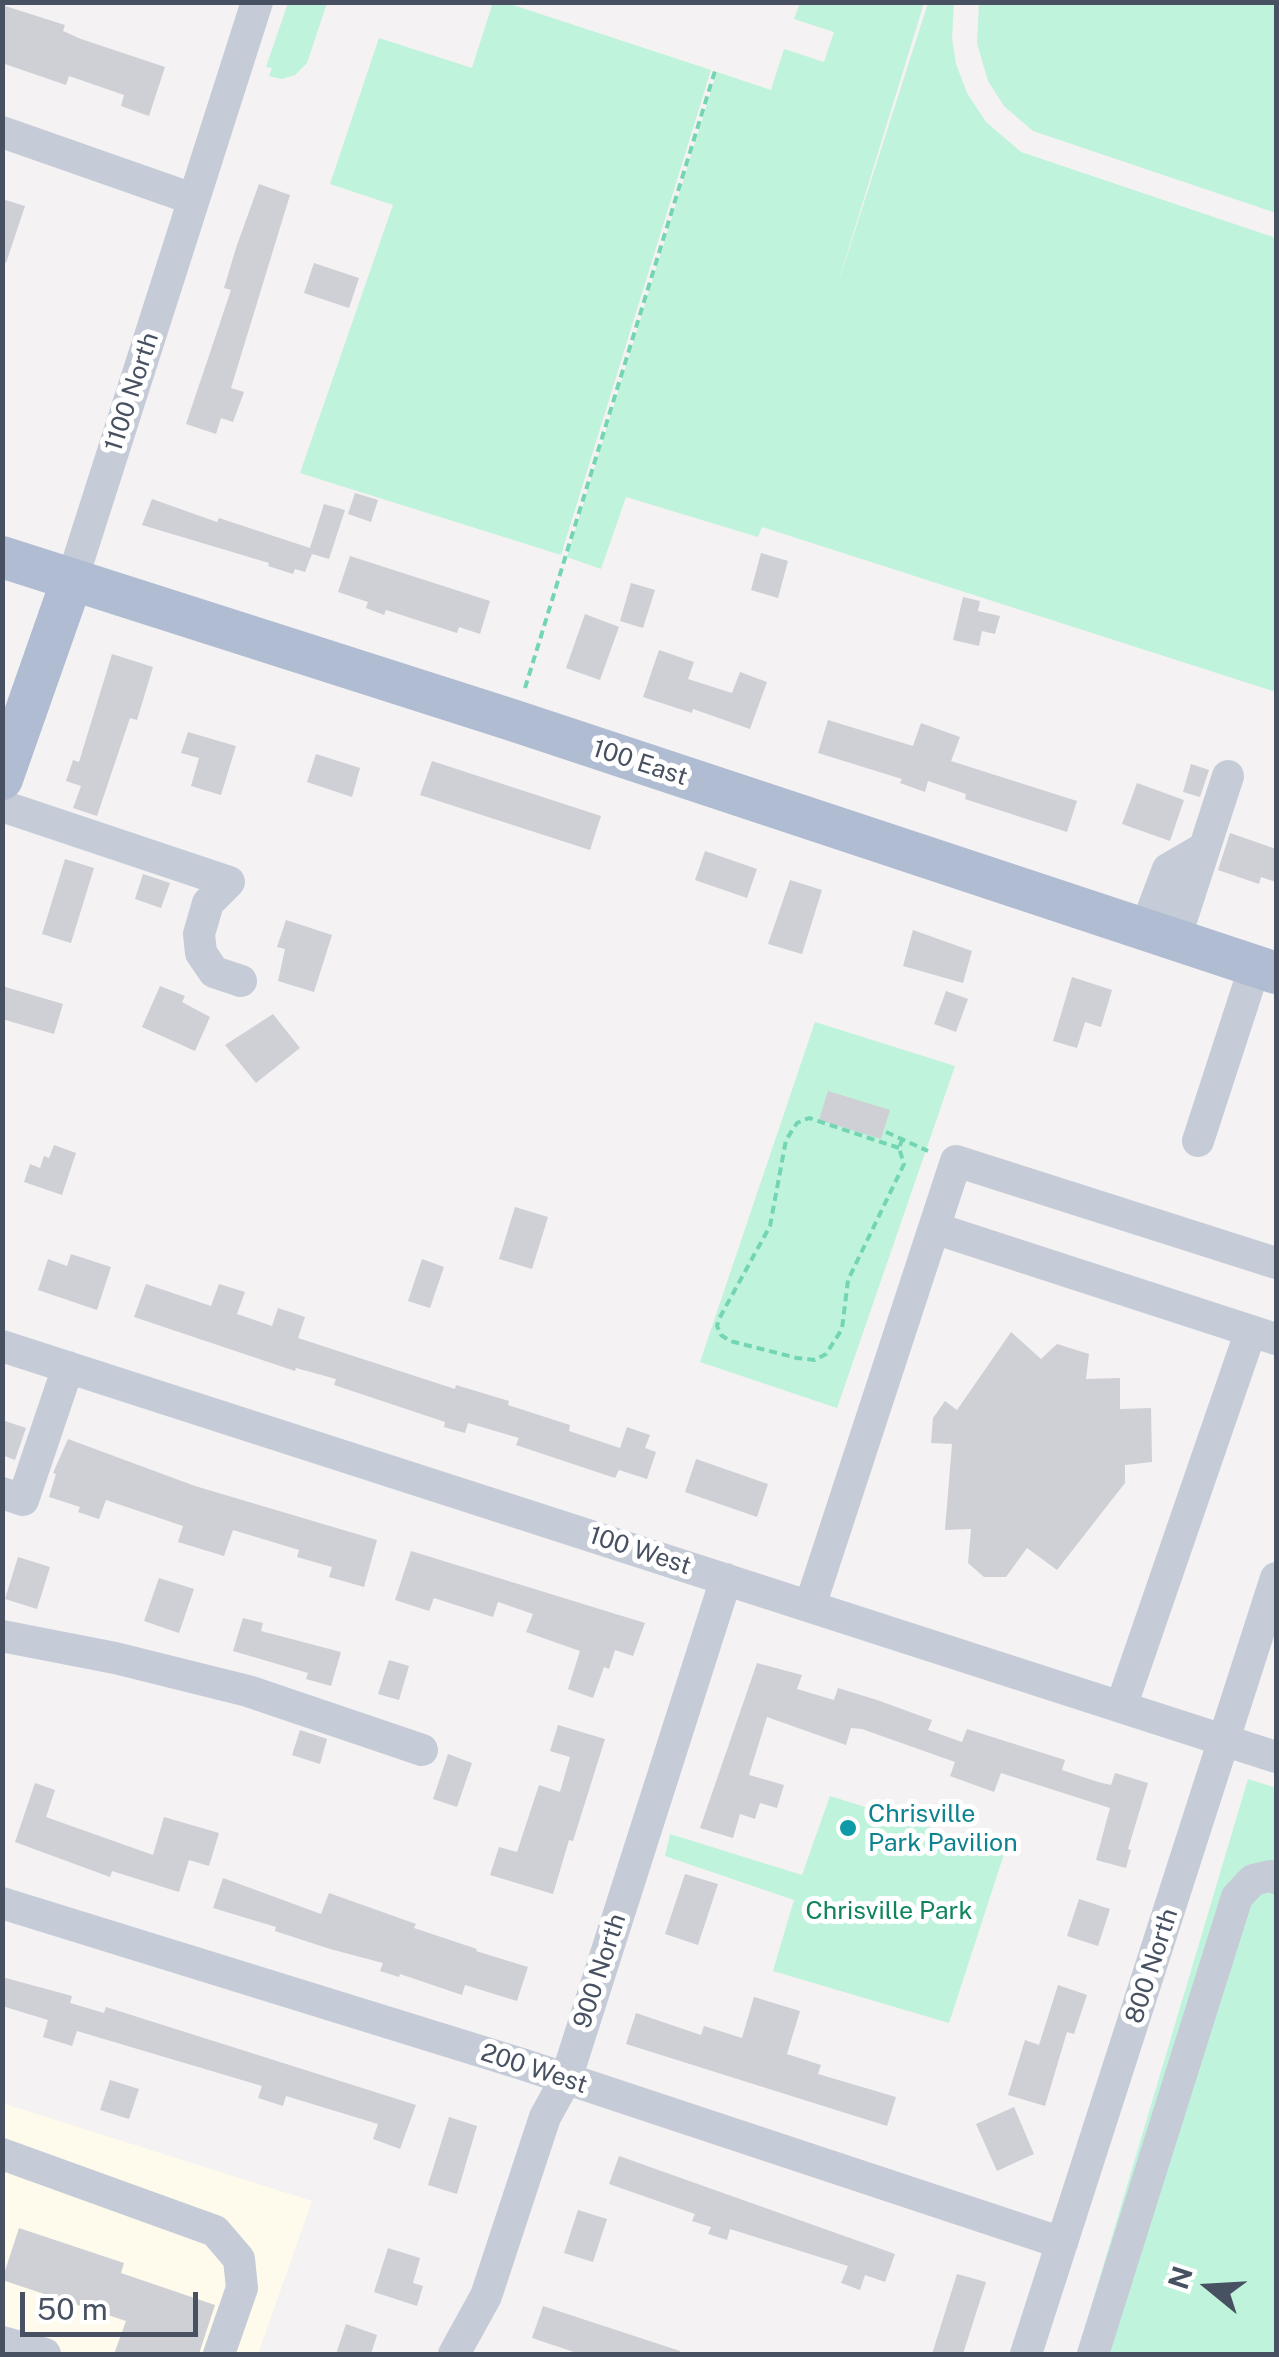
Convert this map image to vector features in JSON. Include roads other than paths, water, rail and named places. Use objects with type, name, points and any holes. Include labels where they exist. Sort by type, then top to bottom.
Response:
[{"type":"main road","name":"100 East","points":[[2,557],[512,720],[1266,970]]},
{"type":"main road","name":"1100 North","points":[[2,779],[72,580]]},
{"type":"street","name":"1100 North","points":[[72,580],[256,2]]},
{"type":"street","points":[[2,132],[194,199]]},
{"type":"street","points":[[1160,934],[1168,869],[1204,848],[1228,776]]},
{"type":"street","points":[[2,806],[229,882],[208,903],[199,934],[201,954],[214,972],[241,980]]},
{"type":"street","points":[[1198,1141],[1266,970]]},
{"type":"street","points":[[810,1606],[956,1160],[1276,1263]]},
{"type":"street","points":[[934,1228],[1264,1335],[1121,1707]]},
{"type":"street","name":"100 West","points":[[2,1346],[1276,1757]]},
{"type":"street","points":[[2,1493],[23,1500],[68,1367]]},
{"type":"street","name":"900 North","points":[[454,2354],[486,2296],[545,2117],[566,2078],[726,1578]]},
{"type":"street","name":"800 North","points":[[1026,2354],[1276,1578]]},
{"type":"street","points":[[2,1636],[115,1658],[248,1692],[422,1750]]},
{"type":"street","points":[[1094,2354],[1237,1897],[1253,1880],[1276,1878]]},
{"type":"street","name":"200 West","points":[[2,1903],[566,2078],[1062,2243]]},
{"type":"street","points":[[2,2154],[216,2231],[239,2258],[242,2288],[219,2354]]},
{"type":"street","points":[[2,2342],[44,2354]]},
{"type":"place","name":"Chrisville Park Pavilion","points":[[848,1828]]},
{"type":"park label","name":"Chrisville Park","points":[[889,1911]]}]
